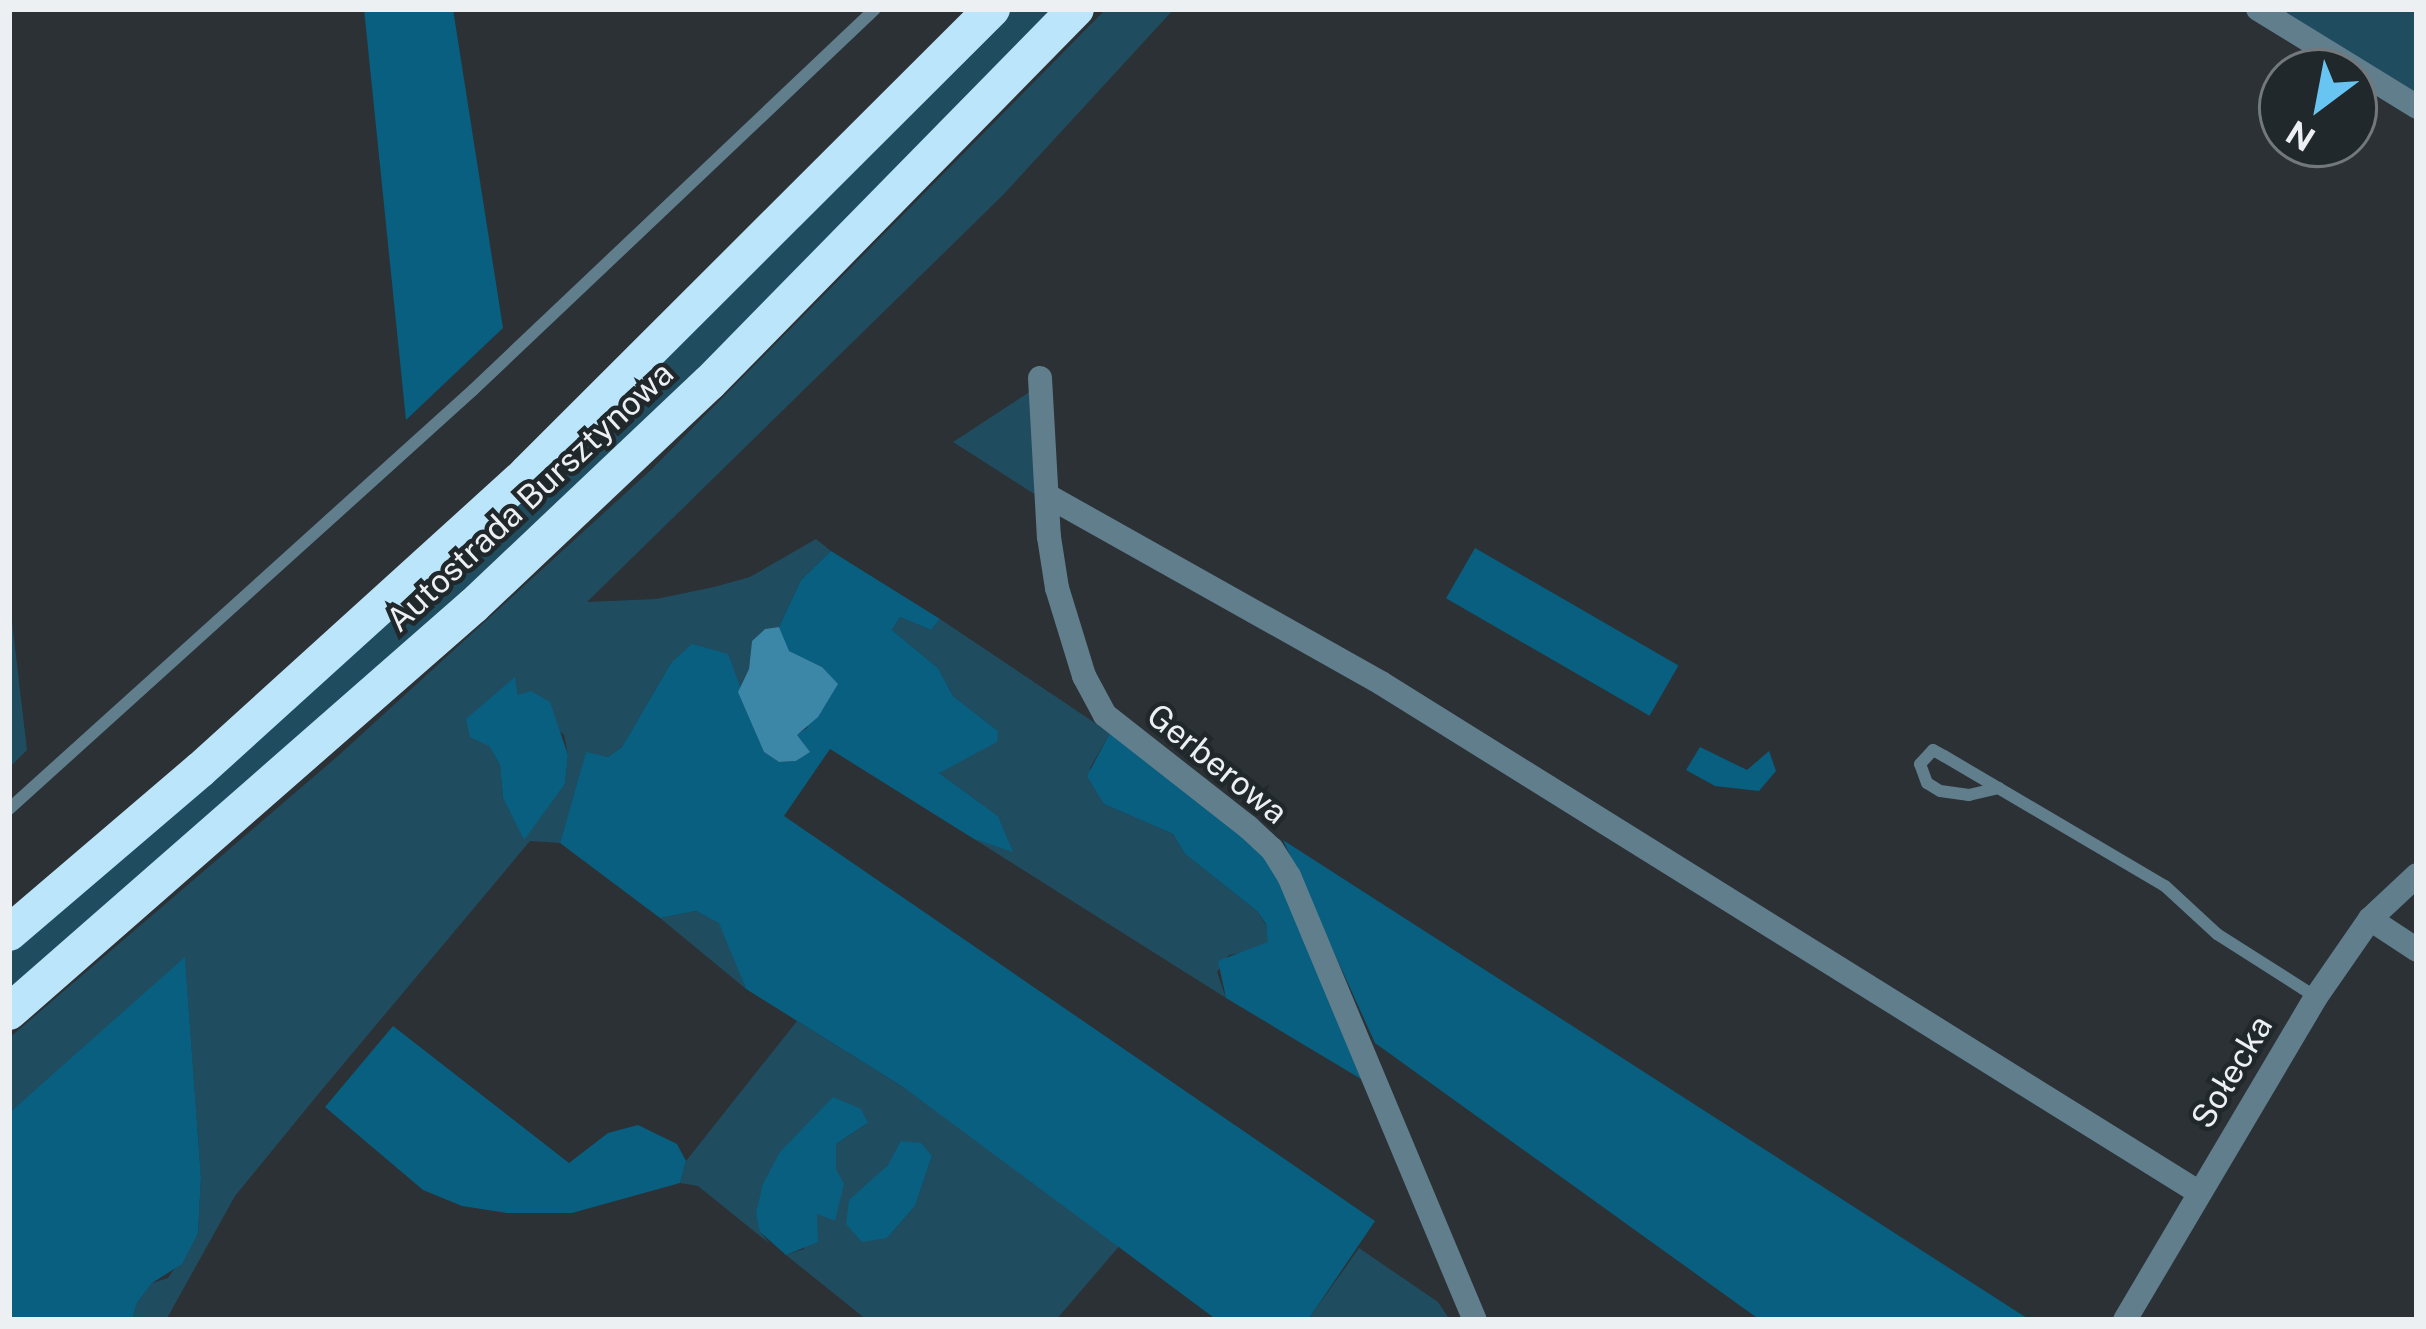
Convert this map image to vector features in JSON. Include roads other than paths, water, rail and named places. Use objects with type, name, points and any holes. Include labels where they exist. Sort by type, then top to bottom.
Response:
[{"type":"highway","name":"Autostrada Bursztynowa","points":[[9,933],[200,770],[511,488],[838,169],[992,9]]},
{"type":"highway","name":"Autostrada Bursztynowa","points":[[9,1012],[338,728],[537,546],[791,302],[1076,9]]},
{"type":"street","points":[[2258,9],[2417,106]]},
{"type":"street","name":"Gerberowa","points":[[1040,378],[1057,588],[1093,697],[1129,736],[1260,838],[1289,876],[1475,1320]]},
{"type":"street","points":[[1048,496],[1104,523],[1381,683],[2198,1192]]},
{"type":"street","name":"Sołecka","points":[[2125,1320],[2316,997],[2370,919],[2417,875]]},
{"type":"street","points":[[2370,919],[2417,950]]},
{"type":"lane","points":[[9,809],[473,390],[875,9]]},
{"type":"lane","points":[[1999,788],[1970,795],[1940,791],[1927,783],[1921,764],[1933,751],[1999,788],[2165,886],[2217,934],[2316,997]]}]
